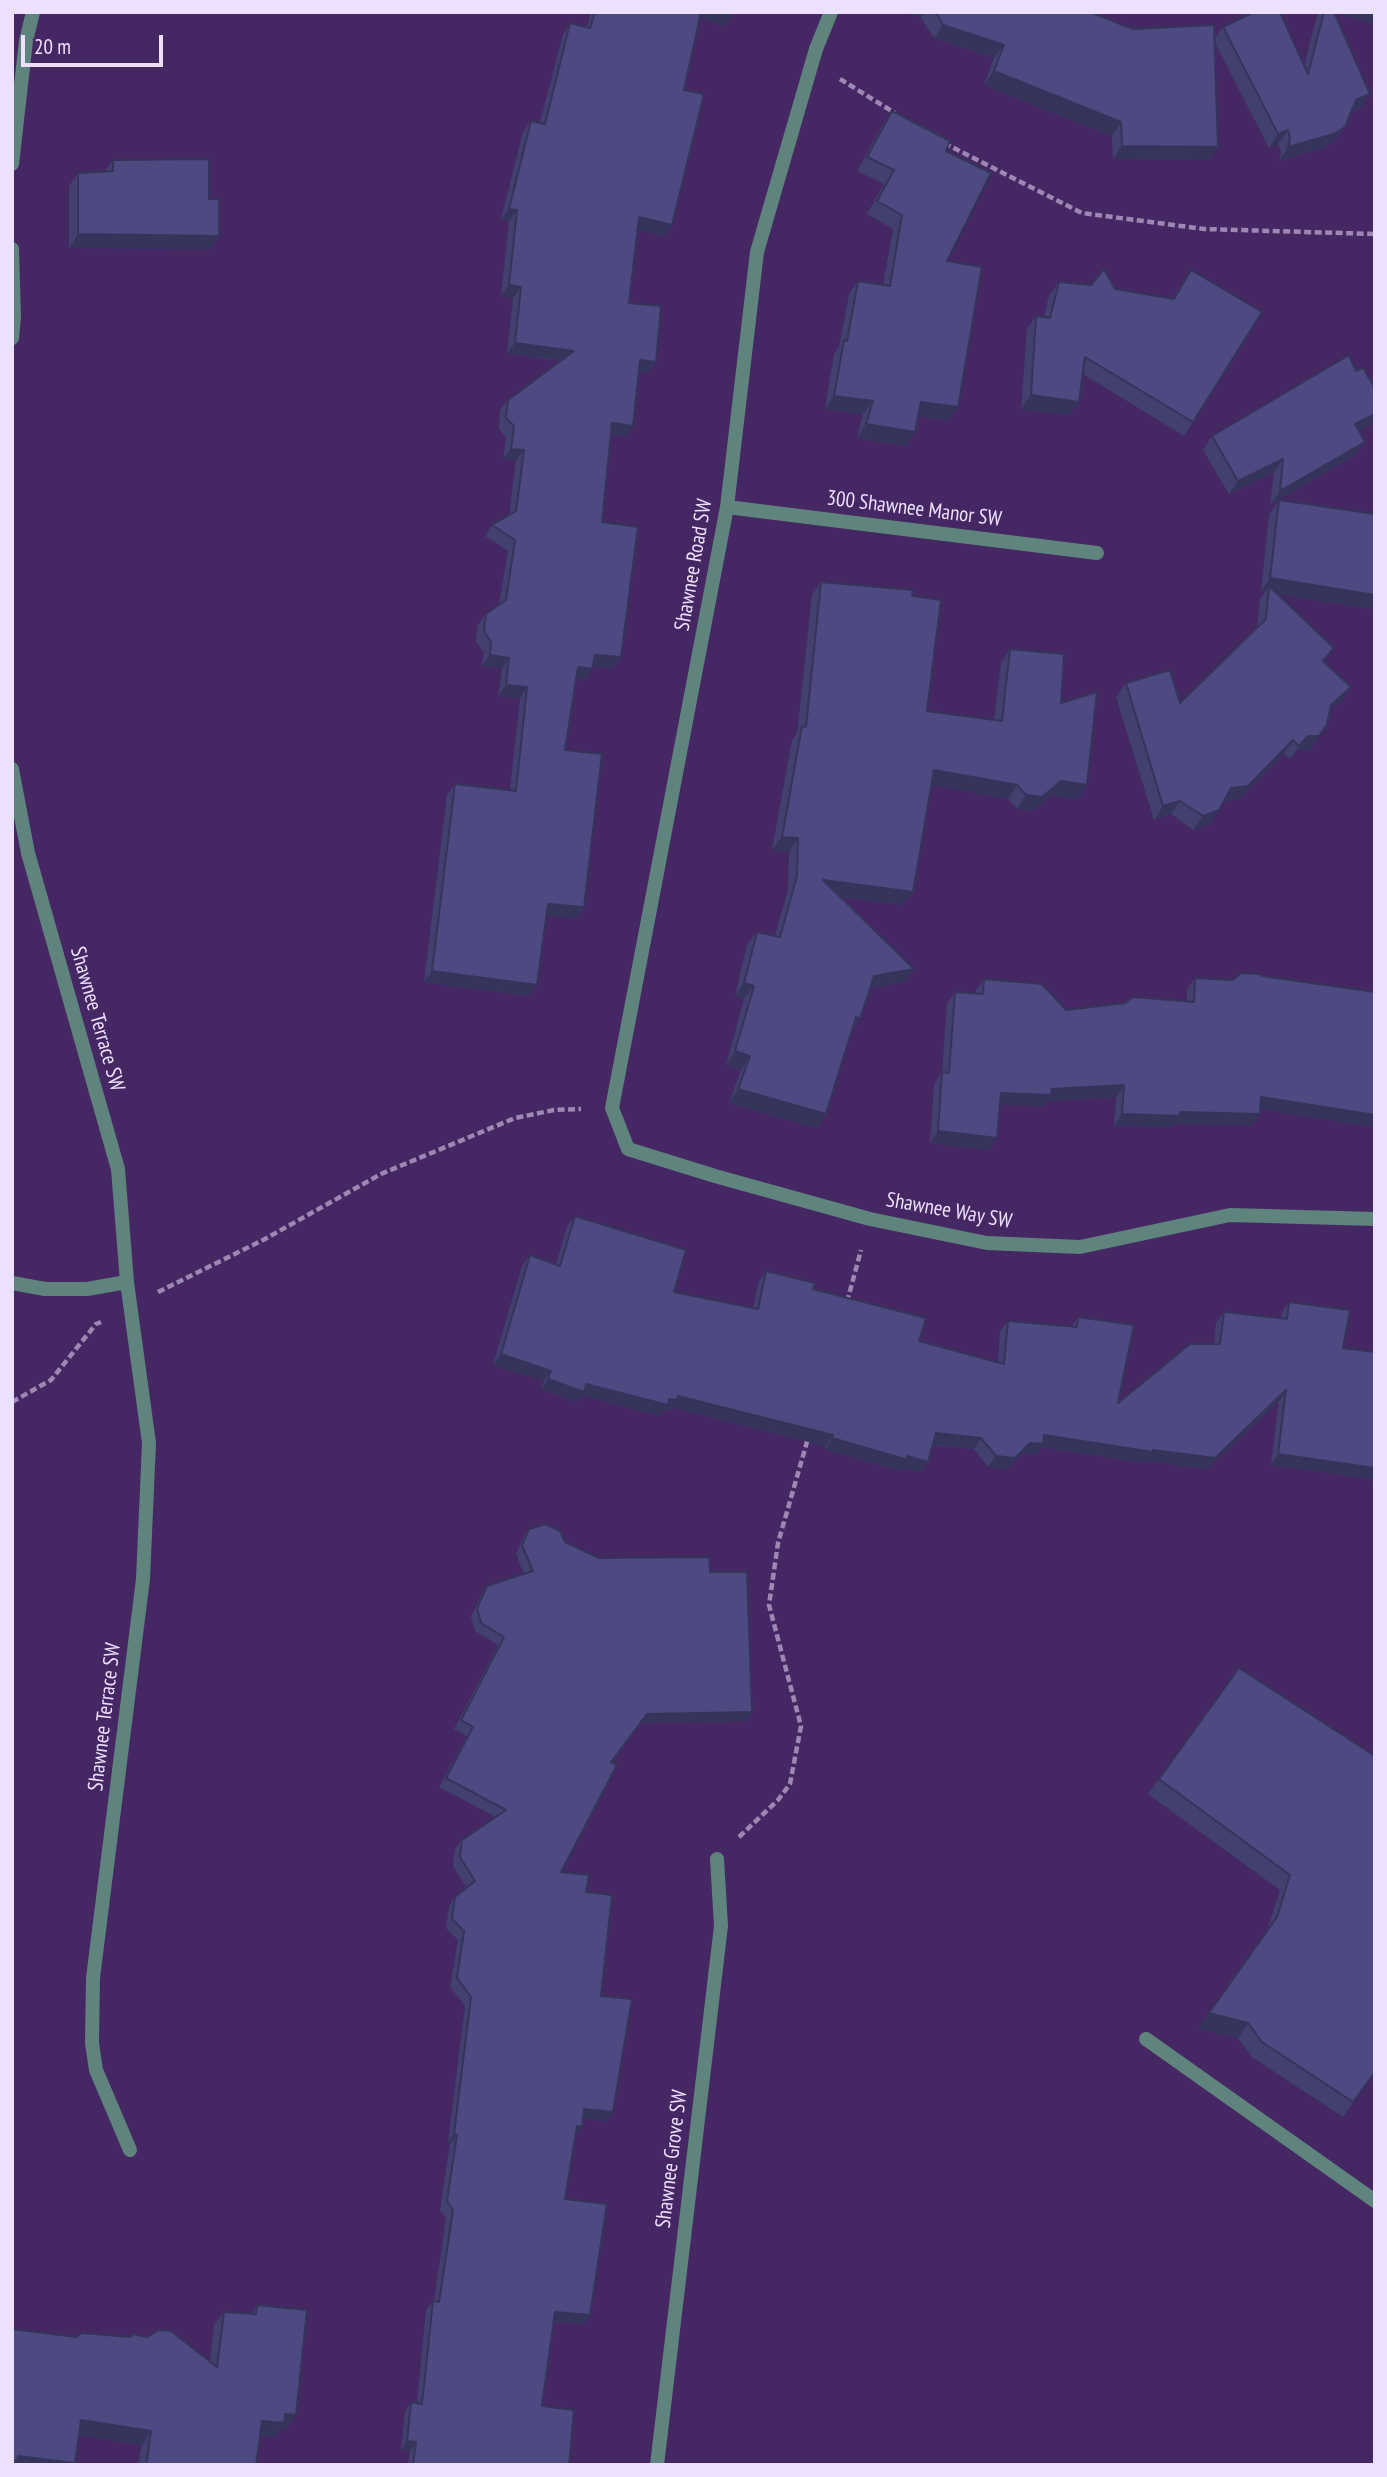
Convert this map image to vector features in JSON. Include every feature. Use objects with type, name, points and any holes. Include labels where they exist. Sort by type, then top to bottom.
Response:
[{"type":"street","points":[[12,164],[26,41],[33,12]]},
{"type":"street","name":"Shawnee Road SW","points":[[619,1129],[612,1108],[727,507],[757,252],[812,62],[831,12]]},
{"type":"street","points":[[12,249],[12,338]]},
{"type":"street","name":"300 Shawnee Manor SW","points":[[727,507],[1097,553]]},
{"type":"street","name":"Shawnee Terrace SW","points":[[12,769],[28,853],[118,1169],[127,1282],[149,1443],[143,1579],[93,1978],[92,2043],[96,2070],[130,2150]]},
{"type":"street","name":"Shawnee Way SW","points":[[619,1129],[628,1149],[715,1176],[870,1219],[988,1243],[1080,1247],[1230,1215],[1375,1219]]},
{"type":"street","points":[[12,1283],[45,1289],[87,1289],[127,1282]]},
{"type":"street","name":"Shawnee Grove SW","points":[[657,2465],[721,1926],[718,1859]]},
{"type":"street","points":[[1146,2039],[1375,2201]]},
{"type":"path","points":[[812,62],[900,116]]},
{"type":"path","points":[[933,136],[1082,213],[1204,229],[1375,234]]},
{"type":"path","points":[[12,1402],[51,1380],[96,1324],[265,1239],[381,1174],[515,1118],[554,1110],[612,1108]]},
{"type":"path","points":[[845,1310],[870,1219]]},
{"type":"path","points":[[718,1859],[778,1800],[790,1784],[801,1726],[769,1605],[778,1543],[811,1427]]},
{"type":"building","points":[[595,12],[701,12],[684,90],[704,94],[672,225],[639,217],[629,303],[661,306],[656,362],[640,360],[633,426],[612,423],[602,522],[638,527],[621,657],[595,655],[592,669],[578,667],[565,750],[602,754],[584,907],[548,904],[537,985],[432,971],[455,784],[516,791],[527,687],[506,685],[509,658],[490,655],[491,642],[484,631],[486,614],[506,600],[515,540],[492,525],[516,511],[524,450],[511,449],[514,426],[506,418],[508,400],[574,351],[515,343],[521,287],[509,285],[517,210],[509,209],[531,121],[545,124],[570,23],[590,28]]},
{"type":"building","points":[[936,12],[1090,12],[1133,29],[1214,25],[1218,147],[1122,146],[1121,122],[994,71],[1004,45],[943,25]]},
{"type":"building","points":[[1254,12],[1280,12],[1308,74],[1324,12],[1334,12],[1370,94],[1356,100],[1345,127],[1334,134],[1288,147],[1288,130],[1278,134],[1223,27]]},
{"type":"building","points":[[892,111],[950,141],[946,151],[991,173],[947,261],[982,267],[958,407],[921,402],[915,432],[866,424],[873,401],[834,396],[858,281],[890,286],[902,215],[877,201],[894,170],[867,157]]},
{"type":"building","points":[[209,159],[209,199],[219,199],[219,236],[78,234],[78,173],[113,171],[113,160]]},
{"type":"building","points":[[1104,269],[1115,289],[1174,299],[1191,270],[1262,312],[1193,422],[1085,357],[1079,402],[1031,395],[1036,316],[1050,318],[1059,282],[1091,285]]},
{"type":"building","points":[[1349,355],[1356,371],[1363,368],[1375,388],[1375,414],[1355,424],[1365,442],[1280,491],[1283,459],[1238,481],[1212,436]]},
{"type":"building","points":[[1279,500],[1375,514],[1375,595],[1270,578]]},
{"type":"building","points":[[821,582],[913,590],[912,596],[941,600],[927,711],[1002,721],[1010,649],[1064,654],[1061,703],[1097,692],[1087,785],[1061,781],[1042,797],[1026,795],[1017,785],[934,770],[913,892],[823,880],[914,969],[874,976],[860,1019],[856,1017],[826,1114],[738,1089],[750,1056],[735,1051],[754,986],[744,983],[757,932],[780,937],[797,876],[798,838],[782,837],[802,726],[806,727]]},
{"type":"building","points":[[1269,586],[1334,648],[1323,661],[1351,687],[1331,705],[1327,725],[1319,736],[1308,736],[1299,746],[1293,740],[1248,786],[1231,788],[1219,810],[1203,816],[1180,801],[1163,806],[1126,683],[1170,670],[1180,703],[1266,619]]},
{"type":"building","points":[[1241,973],[1375,992],[1375,1115],[1261,1097],[1260,1114],[1122,1114],[1124,1085],[1052,1089],[1051,1095],[1001,1093],[997,1138],[938,1131],[942,1072],[949,1073],[955,992],[983,994],[984,979],[1042,984],[1066,1010],[1125,1003],[1133,997],[1194,1002],[1195,978],[1233,980]]},
{"type":"building","points":[[575,1216],[686,1250],[674,1292],[758,1309],[766,1271],[815,1283],[813,1289],[926,1318],[919,1341],[1004,1364],[1008,1321],[1077,1327],[1078,1317],[1134,1325],[1118,1403],[1190,1344],[1220,1344],[1224,1312],[1287,1319],[1289,1302],[1350,1310],[1343,1348],[1375,1352],[1375,1468],[1278,1454],[1286,1390],[1215,1458],[1153,1452],[1044,1435],[1043,1444],[1030,1443],[1015,1458],[996,1456],[981,1438],[936,1433],[928,1462],[907,1456],[908,1460],[832,1438],[833,1435],[678,1396],[677,1400],[669,1399],[668,1405],[586,1384],[584,1392],[548,1379],[551,1371],[501,1354],[530,1255],[560,1266]]},
{"type":"building","points":[[546,1524],[560,1531],[565,1542],[599,1558],[709,1557],[710,1572],[747,1572],[752,1712],[647,1714],[611,1762],[617,1765],[561,1872],[589,1875],[586,1892],[612,1895],[601,1996],[632,1999],[613,2112],[584,2109],[582,2127],[577,2126],[565,2199],[607,2204],[590,2315],[555,2312],[542,2406],[574,2410],[569,2465],[413,2465],[416,2442],[407,2441],[411,2402],[422,2404],[433,2301],[439,2302],[453,2210],[447,2201],[457,2135],[454,2134],[471,1997],[457,1978],[464,1931],[452,1919],[455,1897],[475,1881],[460,1857],[462,1840],[506,1810],[446,1778],[473,1727],[461,1720],[504,1637],[481,1623],[477,1608],[487,1586],[533,1571],[522,1545],[529,1529]]},
{"type":"building","points":[[1239,1668],[1375,1756],[1375,2072],[1353,2102],[1262,2042],[1248,2023],[1209,2013],[1277,1917],[1290,1875],[1159,1779]]},
{"type":"building","points":[[257,2305],[307,2310],[296,2415],[285,2414],[284,2423],[262,2421],[256,2465],[146,2465],[151,2431],[81,2420],[75,2463],[18,2456],[17,2461],[12,2460],[12,2329],[76,2337],[82,2333],[147,2337],[159,2330],[171,2331],[217,2367],[224,2312],[256,2314]]}]
